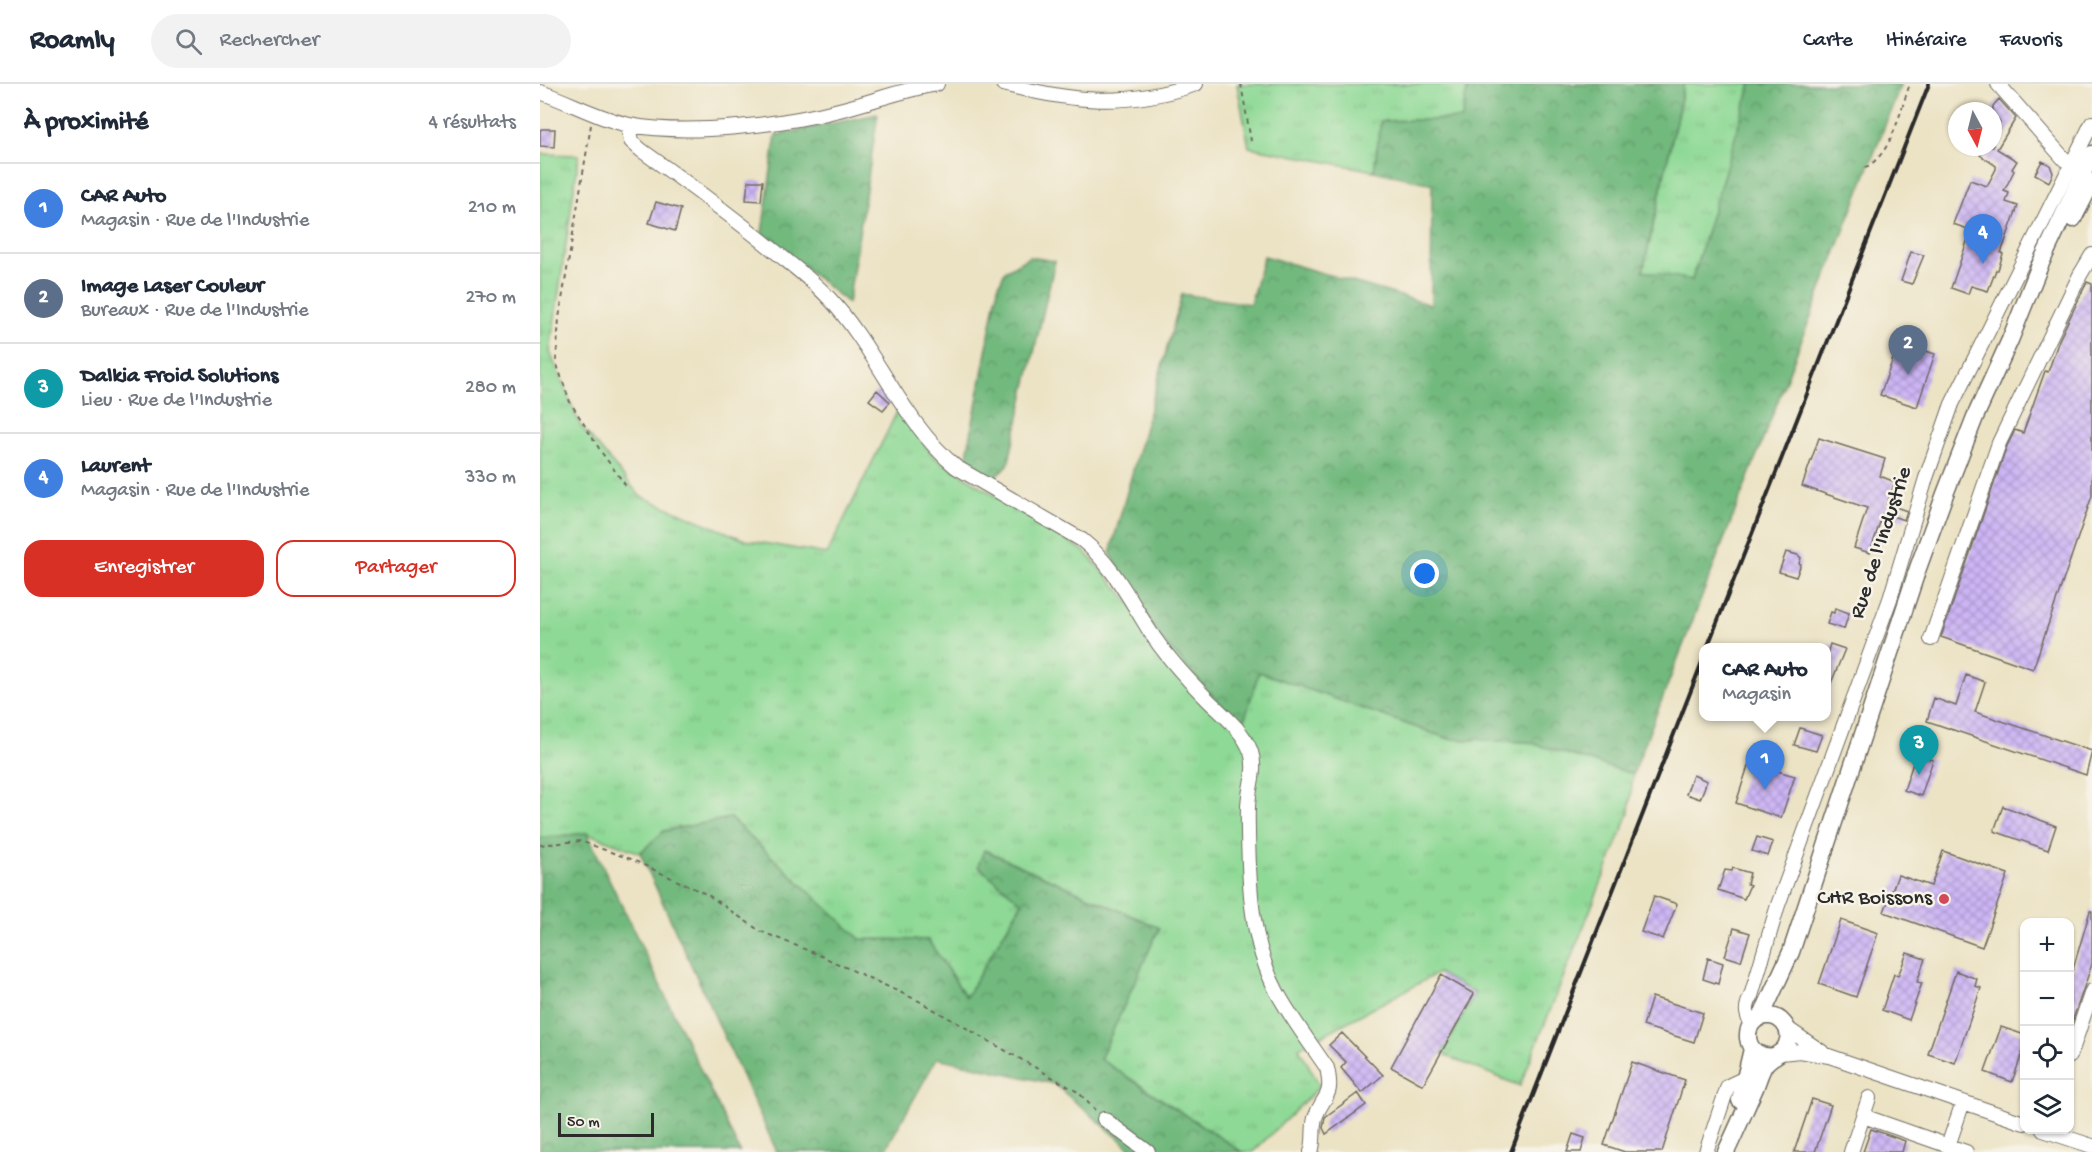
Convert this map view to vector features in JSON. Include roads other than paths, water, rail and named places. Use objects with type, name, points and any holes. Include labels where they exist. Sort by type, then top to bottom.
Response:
[{"type":"main road","name":"Rue de l'Industrie","points":[[1786,1026],[1782,1000],[1791,952],[1922,558],[1976,417],[2040,265],[2092,154]]},
{"type":"main road","name":"Rue de l'Industrie","points":[[2010,340],[2092,182]]},
{"type":"main road","name":"Rue de l'Industrie","points":[[1756,1021],[1791,952]]},
{"type":"main road","points":[[1773,1017],[1786,1026],[1788,1041],[1778,1054],[1766,1063],[1726,1152],[1747,1077],[1752,1048],[1748,1037],[1756,1021],[1773,1017]]},
{"type":"main road","points":[[1752,1048],[1762,1056],[1778,1054]]},
{"type":"street","points":[[540,92],[628,125],[675,129],[714,128],[782,121],[838,111],[937,84]]},
{"type":"street","points":[[1003,84],[1066,99],[1105,100],[1147,96],[1196,84]]},
{"type":"street","points":[[1998,84],[2065,160],[2072,164]]},
{"type":"street","name":"Rue de l'Industrie","points":[[1756,1021],[1746,1012],[1746,1005],[1751,996],[1778,905],[1890,599],[1926,478],[1952,404],[2092,123]]},
{"type":"street","points":[[628,125],[631,141],[641,150],[724,209],[828,296],[855,329],[915,422],[941,454],[957,467],[1082,540],[1097,553],[1173,662],[1239,731],[1251,751],[1253,763],[1247,809],[1249,878],[1257,940],[1277,993],[1327,1068],[1330,1082],[1328,1096],[1315,1118],[1311,1152]]},
{"type":"street","points":[[1931,639],[1999,443],[2080,275],[2092,255]]},
{"type":"street","points":[[2074,1044],[2092,991]]},
{"type":"street","points":[[1786,1026],[1829,1056]]},
{"type":"street","points":[[1778,1054],[1800,1051],[1829,1056],[2020,1121]]},
{"type":"street","points":[[1706,1152],[1728,1086],[1747,1077]]},
{"type":"street","points":[[1851,1152],[1869,1098]]},
{"type":"street","points":[[1948,1146],[1963,1102]]},
{"type":"street","points":[[1863,1116],[1966,1152]]},
{"type":"street","points":[[1104,1119],[1148,1152]]},
{"type":"street","points":[[2056,1134],[2092,1146]]},
{"type":"railway","points":[[1709,643],[1929,84]]},
{"type":"railway","points":[[1511,1152],[1699,670]]},
{"type":"place","name":"Laurent","points":[[1983,264]]},
{"type":"place","name":"Image Laser Couleur","points":[[1908,375]]},
{"type":"place","name":"Dalkia Froid Solutions","points":[[1919,775]]},
{"type":"place","name":"CAR Auto","points":[[1765,790]]},
{"type":"place","name":"CHR Boissons","points":[[1944,899]]}]
